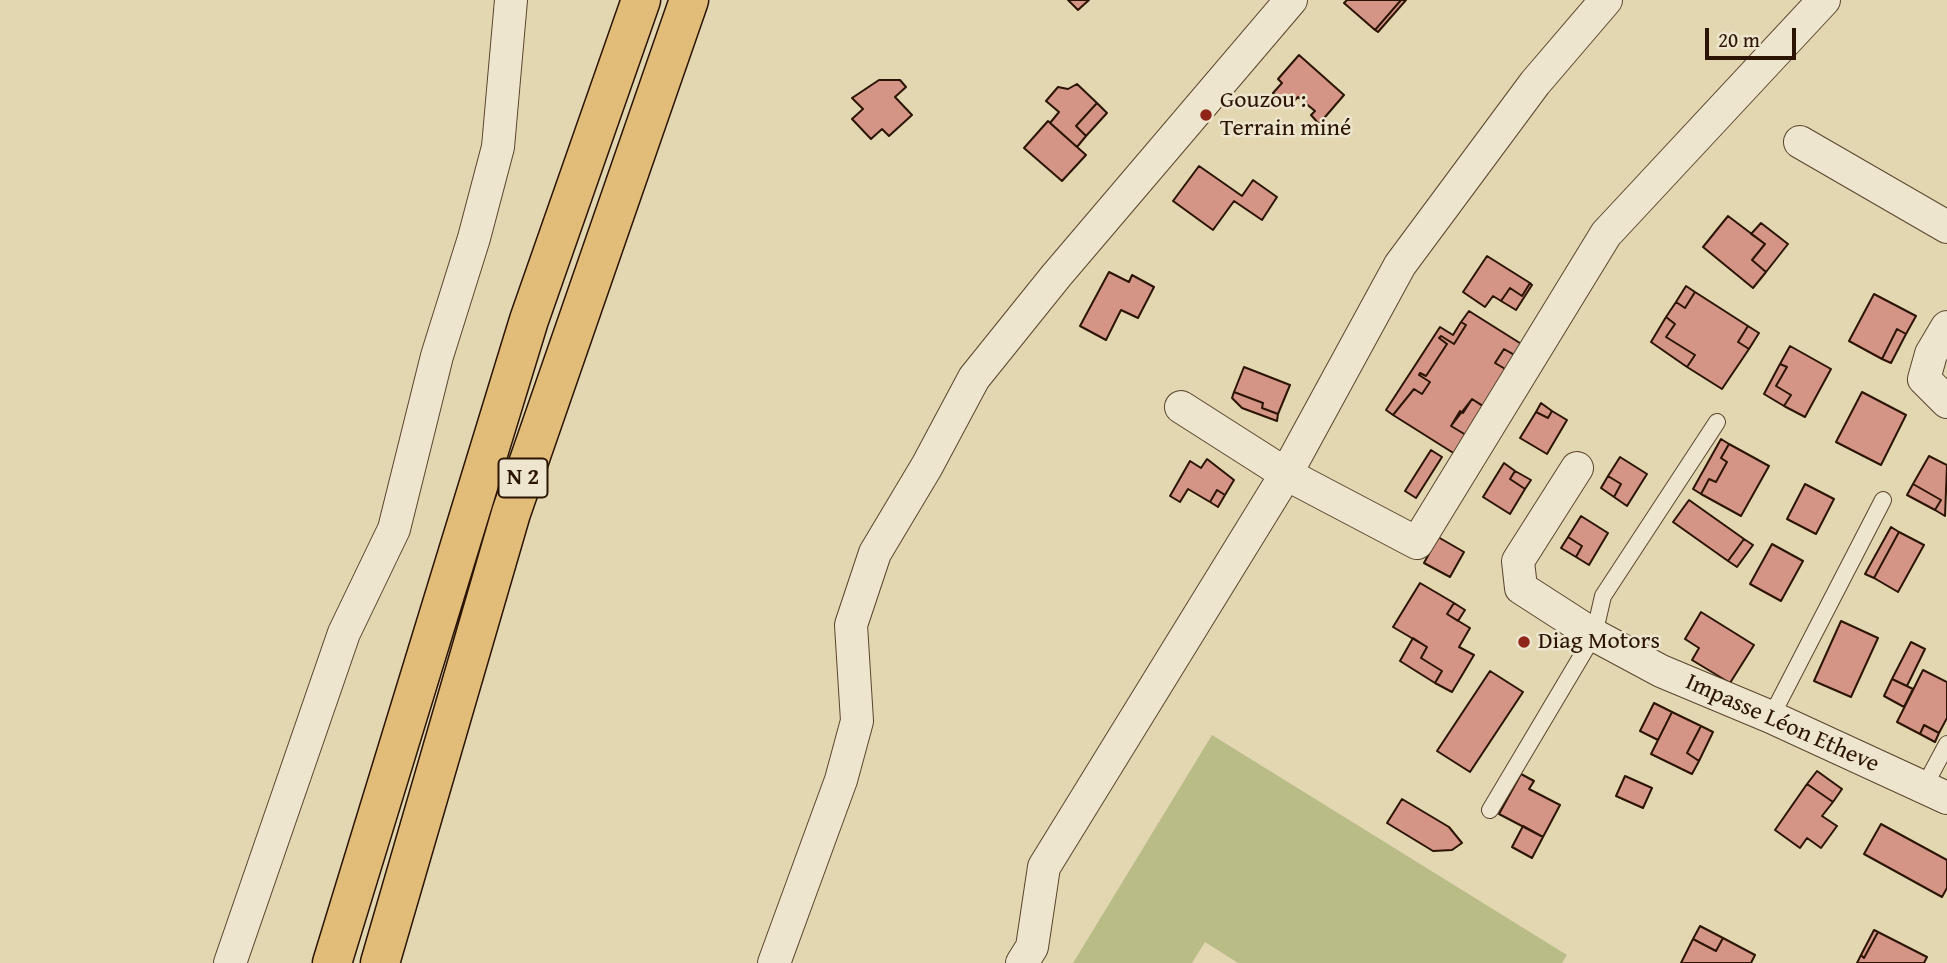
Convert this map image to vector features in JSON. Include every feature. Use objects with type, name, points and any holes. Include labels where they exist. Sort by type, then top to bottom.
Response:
[{"type":"highway","name":"N 2","points":[[332,963],[529,320],[640,0]]},
{"type":"highway","name":"N 2","points":[[380,963],[511,513],[689,0]]},
{"type":"street","points":[[230,963],[344,633],[394,528],[437,356],[474,238],[498,147],[512,0]]},
{"type":"street","points":[[774,963],[841,780],[857,721],[850,625],[875,553],[928,466],[974,378],[1056,276],[1291,0]]},
{"type":"street","points":[[1022,963],[1032,947],[1044,867],[1286,474],[1400,265],[1535,83],[1606,0]]},
{"type":"street","points":[[1181,407],[1286,474],[1417,543],[1606,234],[1824,0]]},
{"type":"street","points":[[1800,142],[1947,227]]},
{"type":"street","points":[[1947,327],[1931,354],[1924,379],[1947,401]]},
{"type":"street","name":"Impasse Léon Etheve","points":[[1577,468],[1518,561],[1521,589],[1594,635],[1661,671],[1939,790]]},
{"type":"lane","points":[[1490,810],[1594,635],[1603,596],[1717,422]]},
{"type":"lane","points":[[1771,717],[1883,500]]},
{"type":"lane","points":[[1939,790],[1947,744]]},
{"type":"green space","points":[[1212,735],[1567,955],[1562,963],[1238,963],[1205,942],[1192,963],[1073,963]]},
{"type":"building","points":[[1068,0],[1089,0],[1078,10]]},
{"type":"building","points":[[1347,0],[1401,0],[1375,30],[1344,3]]},
{"type":"building","points":[[1401,0],[1406,0],[1378,32],[1375,30]]},
{"type":"building","points":[[1299,55],[1344,95],[1319,124],[1311,115],[1315,111],[1298,97],[1289,106],[1273,93],[1282,83],[1278,79]]},
{"type":"building","points":[[879,80],[900,80],[906,87],[895,97],[912,115],[889,136],[882,129],[871,139],[852,119],[863,109],[852,98]]},
{"type":"building","points":[[1077,84],[1097,103],[1076,126],[1086,136],[1077,147],[1050,123],[1059,112],[1046,101],[1058,87],[1068,89]]},
{"type":"building","points":[[1097,103],[1107,113],[1086,136],[1076,126]]},
{"type":"building","points":[[1048,121],[1086,155],[1062,181],[1024,148]]},
{"type":"building","points":[[1199,166],[1242,196],[1253,180],[1277,197],[1262,220],[1234,201],[1213,230],[1173,201]]},
{"type":"building","points":[[1728,216],[1765,244],[1752,260],[1766,272],[1753,288],[1703,247]]},
{"type":"building","points":[[1761,223],[1788,244],[1766,272],[1752,260],[1765,244],[1751,234]]},
{"type":"building","points":[[1487,256],[1530,283],[1522,296],[1510,288],[1501,301],[1493,296],[1485,307],[1463,292]]},
{"type":"building","points":[[1109,272],[1129,282],[1132,275],[1154,287],[1138,318],[1121,310],[1106,340],[1080,326]]},
{"type":"building","points":[[1530,283],[1532,285],[1516,310],[1501,301],[1510,288],[1522,296]]},
{"type":"building","points":[[1686,286],[1695,292],[1685,308],[1676,302]]},
{"type":"building","points":[[1695,292],[1748,326],[1738,342],[1749,349],[1722,389],[1687,367],[1695,355],[1666,337],[1675,324],[1666,317],[1676,302],[1685,308]]},
{"type":"building","points":[[1874,294],[1916,316],[1906,334],[1897,329],[1882,359],[1849,341]]},
{"type":"building","points":[[1469,311],[1523,345],[1516,356],[1504,349],[1495,363],[1507,370],[1484,407],[1472,399],[1463,413],[1460,411],[1451,426],[1466,435],[1455,454],[1393,415],[1414,389],[1422,394],[1430,382],[1419,375],[1420,373],[1426,376],[1447,344],[1439,338],[1441,336],[1454,344],[1466,325],[1461,322]]},
{"type":"building","points":[[1666,317],[1675,324],[1666,337],[1695,355],[1687,367],[1651,342]]},
{"type":"building","points":[[1461,322],[1466,325],[1454,344],[1441,336],[1439,338],[1447,344],[1426,376],[1420,373],[1419,375],[1430,382],[1422,394],[1414,389],[1393,415],[1386,410],[1440,327],[1453,335]]},
{"type":"building","points":[[1748,326],[1759,333],[1749,349],[1738,342]]},
{"type":"building","points":[[1897,329],[1906,334],[1891,363],[1882,359]]},
{"type":"building","points":[[1790,346],[1831,369],[1805,417],[1784,406],[1791,395],[1776,386],[1787,367],[1780,364]]},
{"type":"building","points":[[1504,349],[1520,358],[1507,370],[1495,363]]},
{"type":"building","points":[[1780,364],[1787,367],[1776,386],[1791,395],[1784,406],[1764,394]]},
{"type":"building","points":[[1244,367],[1290,385],[1278,414],[1262,408],[1263,403],[1234,392]]},
{"type":"building","points":[[1234,392],[1263,403],[1262,408],[1278,414],[1277,421],[1242,408],[1232,398]]},
{"type":"building","points":[[1862,392],[1906,415],[1881,465],[1836,442]]},
{"type":"building","points":[[1472,399],[1488,409],[1466,435],[1451,426]]},
{"type":"building","points":[[1541,403],[1552,411],[1548,418],[1536,412]]},
{"type":"building","points":[[1552,411],[1567,420],[1547,454],[1520,438],[1536,412],[1548,418]]},
{"type":"building","points":[[1721,439],[1729,444],[1721,458],[1727,462],[1716,482],[1709,479],[1701,494],[1693,489]]},
{"type":"building","points":[[1729,444],[1769,466],[1741,516],[1701,494],[1709,479],[1716,482],[1727,462],[1721,458]]},
{"type":"building","points":[[1431,450],[1442,457],[1416,498],[1405,491]]},
{"type":"building","points":[[1929,456],[1947,465],[1945,516],[1935,510],[1941,500],[1913,484]]},
{"type":"building","points":[[1620,457],[1647,474],[1627,506],[1614,497],[1621,484],[1608,476]]},
{"type":"building","points":[[1207,459],[1234,480],[1225,495],[1217,490],[1210,502],[1188,489],[1180,502],[1170,496],[1190,461],[1201,468]]},
{"type":"building","points":[[1504,463],[1515,471],[1510,479],[1525,489],[1510,514],[1483,497]]},
{"type":"building","points":[[1515,471],[1531,480],[1525,489],[1510,479]]},
{"type":"building","points":[[1608,476],[1621,484],[1614,497],[1601,488]]},
{"type":"building","points":[[1805,484],[1834,499],[1816,534],[1787,519]]},
{"type":"building","points":[[1913,484],[1941,500],[1935,510],[1907,495]]},
{"type":"building","points":[[1217,490],[1225,495],[1218,507],[1210,502]]},
{"type":"building","points":[[1689,500],[1744,539],[1728,561],[1673,522]]},
{"type":"building","points":[[1581,516],[1608,533],[1589,565],[1576,557],[1582,546],[1568,537]]},
{"type":"building","points":[[1891,527],[1899,532],[1874,578],[1865,574]]},
{"type":"building","points":[[1899,532],[1924,545],[1898,592],[1874,578]]},
{"type":"building","points":[[1438,537],[1464,552],[1450,577],[1424,563]]},
{"type":"building","points":[[1568,537],[1582,546],[1576,557],[1561,548]]},
{"type":"building","points":[[1744,539],[1753,545],[1737,567],[1728,561]]},
{"type":"building","points":[[1772,544],[1803,561],[1781,601],[1750,584]]},
{"type":"building","points":[[1420,583],[1454,603],[1447,614],[1470,628],[1459,647],[1474,655],[1452,692],[1435,683],[1442,671],[1421,658],[1427,647],[1393,627]]},
{"type":"building","points":[[1454,603],[1465,610],[1458,621],[1447,614]]},
{"type":"building","points":[[1701,612],[1754,645],[1730,683],[1692,660],[1699,648],[1685,639]]},
{"type":"building","points":[[1841,621],[1878,638],[1851,697],[1814,681]]},
{"type":"building","points":[[1413,638],[1427,647],[1421,658],[1442,671],[1435,683],[1400,661]]},
{"type":"building","points":[[1911,642],[1925,649],[1907,686],[1892,679]]},
{"type":"building","points":[[1923,670],[1947,682],[1947,718],[1939,733],[1924,725],[1920,734],[1897,722]]},
{"type":"building","points":[[1490,671],[1523,692],[1470,772],[1437,751]]},
{"type":"building","points":[[1892,679],[1913,689],[1904,707],[1884,696]]},
{"type":"building","points":[[1654,703],[1672,712],[1658,740],[1640,731]]},
{"type":"building","points":[[1672,712],[1701,726],[1687,753],[1699,761],[1692,774],[1651,754]]},
{"type":"building","points":[[1924,725],[1939,733],[1935,742],[1920,734]]},
{"type":"building","points":[[1701,726],[1713,732],[1699,761],[1687,753]]},
{"type":"building","points":[[1817,771],[1842,789],[1833,802],[1807,784]]},
{"type":"building","points":[[1521,774],[1534,781],[1529,789],[1560,805],[1543,837],[1499,814]]},
{"type":"building","points":[[1625,776],[1652,788],[1643,808],[1616,796]]},
{"type":"building","points":[[1807,784],[1833,802],[1822,816],[1837,826],[1821,848],[1807,838],[1800,848],[1775,830]]},
{"type":"building","points":[[1402,799],[1449,827],[1462,843],[1452,850],[1433,851],[1387,823]]},
{"type":"building","points":[[1881,824],[1947,860],[1947,888],[1942,897],[1864,854]]},
{"type":"building","points":[[1523,826],[1543,837],[1532,858],[1512,847]]},
{"type":"building","points":[[1700,926],[1723,938],[1716,951],[1693,939]]},
{"type":"building","points":[[1874,930],[1878,932],[1864,958],[1861,955]]},
{"type":"building","points":[[1878,932],[1927,957],[1924,963],[1857,963],[1861,955],[1864,958]]},
{"type":"building","points":[[1723,938],[1755,955],[1751,963],[1681,963],[1693,939],[1716,951]]},
{"type":"place","name":"Gouzou : Terrain miné","points":[[1206,115]]},
{"type":"place","name":"Diag Motors","points":[[1524,642]]}]
